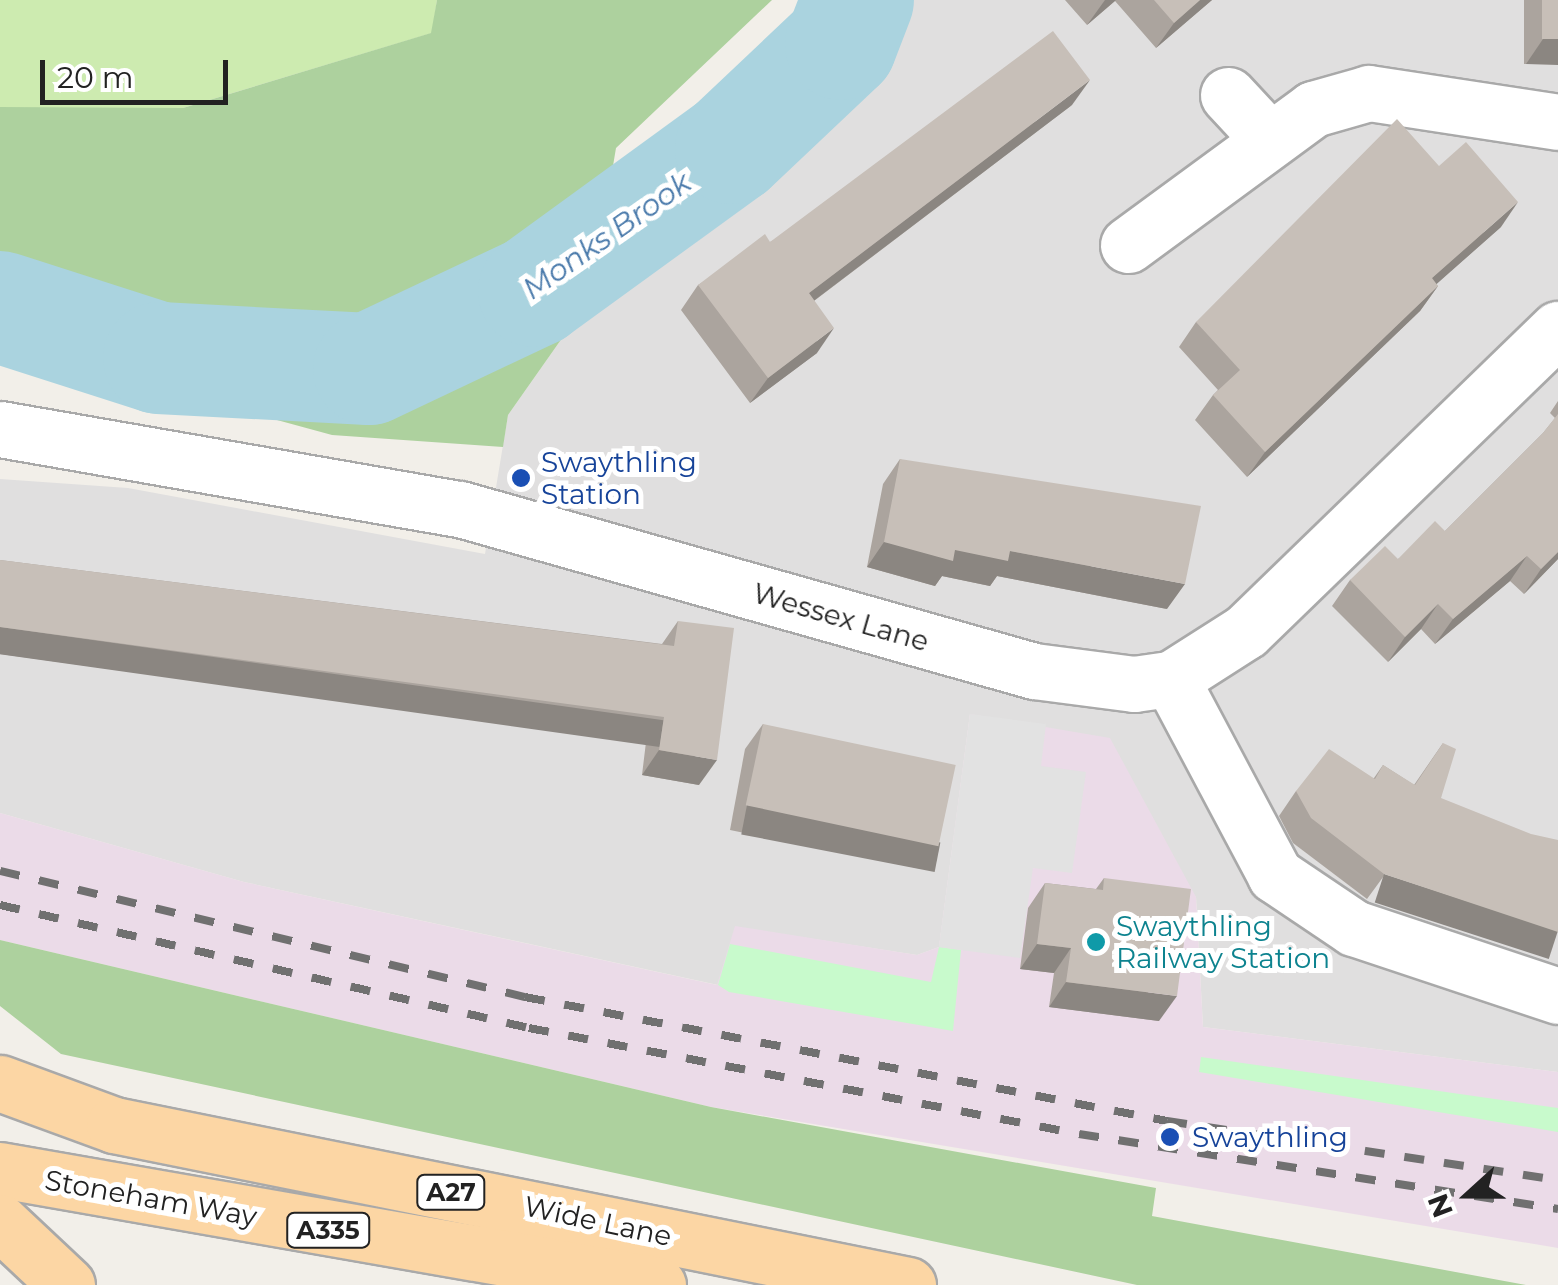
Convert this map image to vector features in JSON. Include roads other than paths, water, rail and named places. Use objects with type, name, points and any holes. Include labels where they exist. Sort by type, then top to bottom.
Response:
[{"type":"main road","name":"Wide Lane","points":[[0,1083],[114,1126],[908,1285]]},
{"type":"main road","name":"Stoneham Way","points":[[0,1170],[658,1285]]},
{"type":"main road","points":[[0,1222],[67,1285]]},
{"type":"street","points":[[1128,245],[1268,138],[1313,109],[1369,93],[1558,122]]},
{"type":"street","points":[[1228,95],[1268,138]]},
{"type":"street","points":[[1558,329],[1246,632],[1171,679],[1275,875],[1354,928],[1558,996]]},
{"type":"street","name":"Wessex Lane","points":[[0,428],[460,509],[1050,674],[1171,679]]},
{"type":"waterway","name":"Monks Brook","points":[[0,307],[159,358],[369,369],[534,291],[731,148],[841,44],[858,0]]},
{"type":"railway","points":[[0,871],[525,997],[1167,1121],[1558,1180]]},
{"type":"railway","points":[[0,905],[529,1028],[1079,1134],[1558,1209]]},
{"type":"place","name":"Swaythling Station","points":[[521,478]]},
{"type":"place","name":"Swaythling Railway Station","points":[[1096,942]]},
{"type":"place","name":"Swaythling","points":[[1170,1137]]}]
